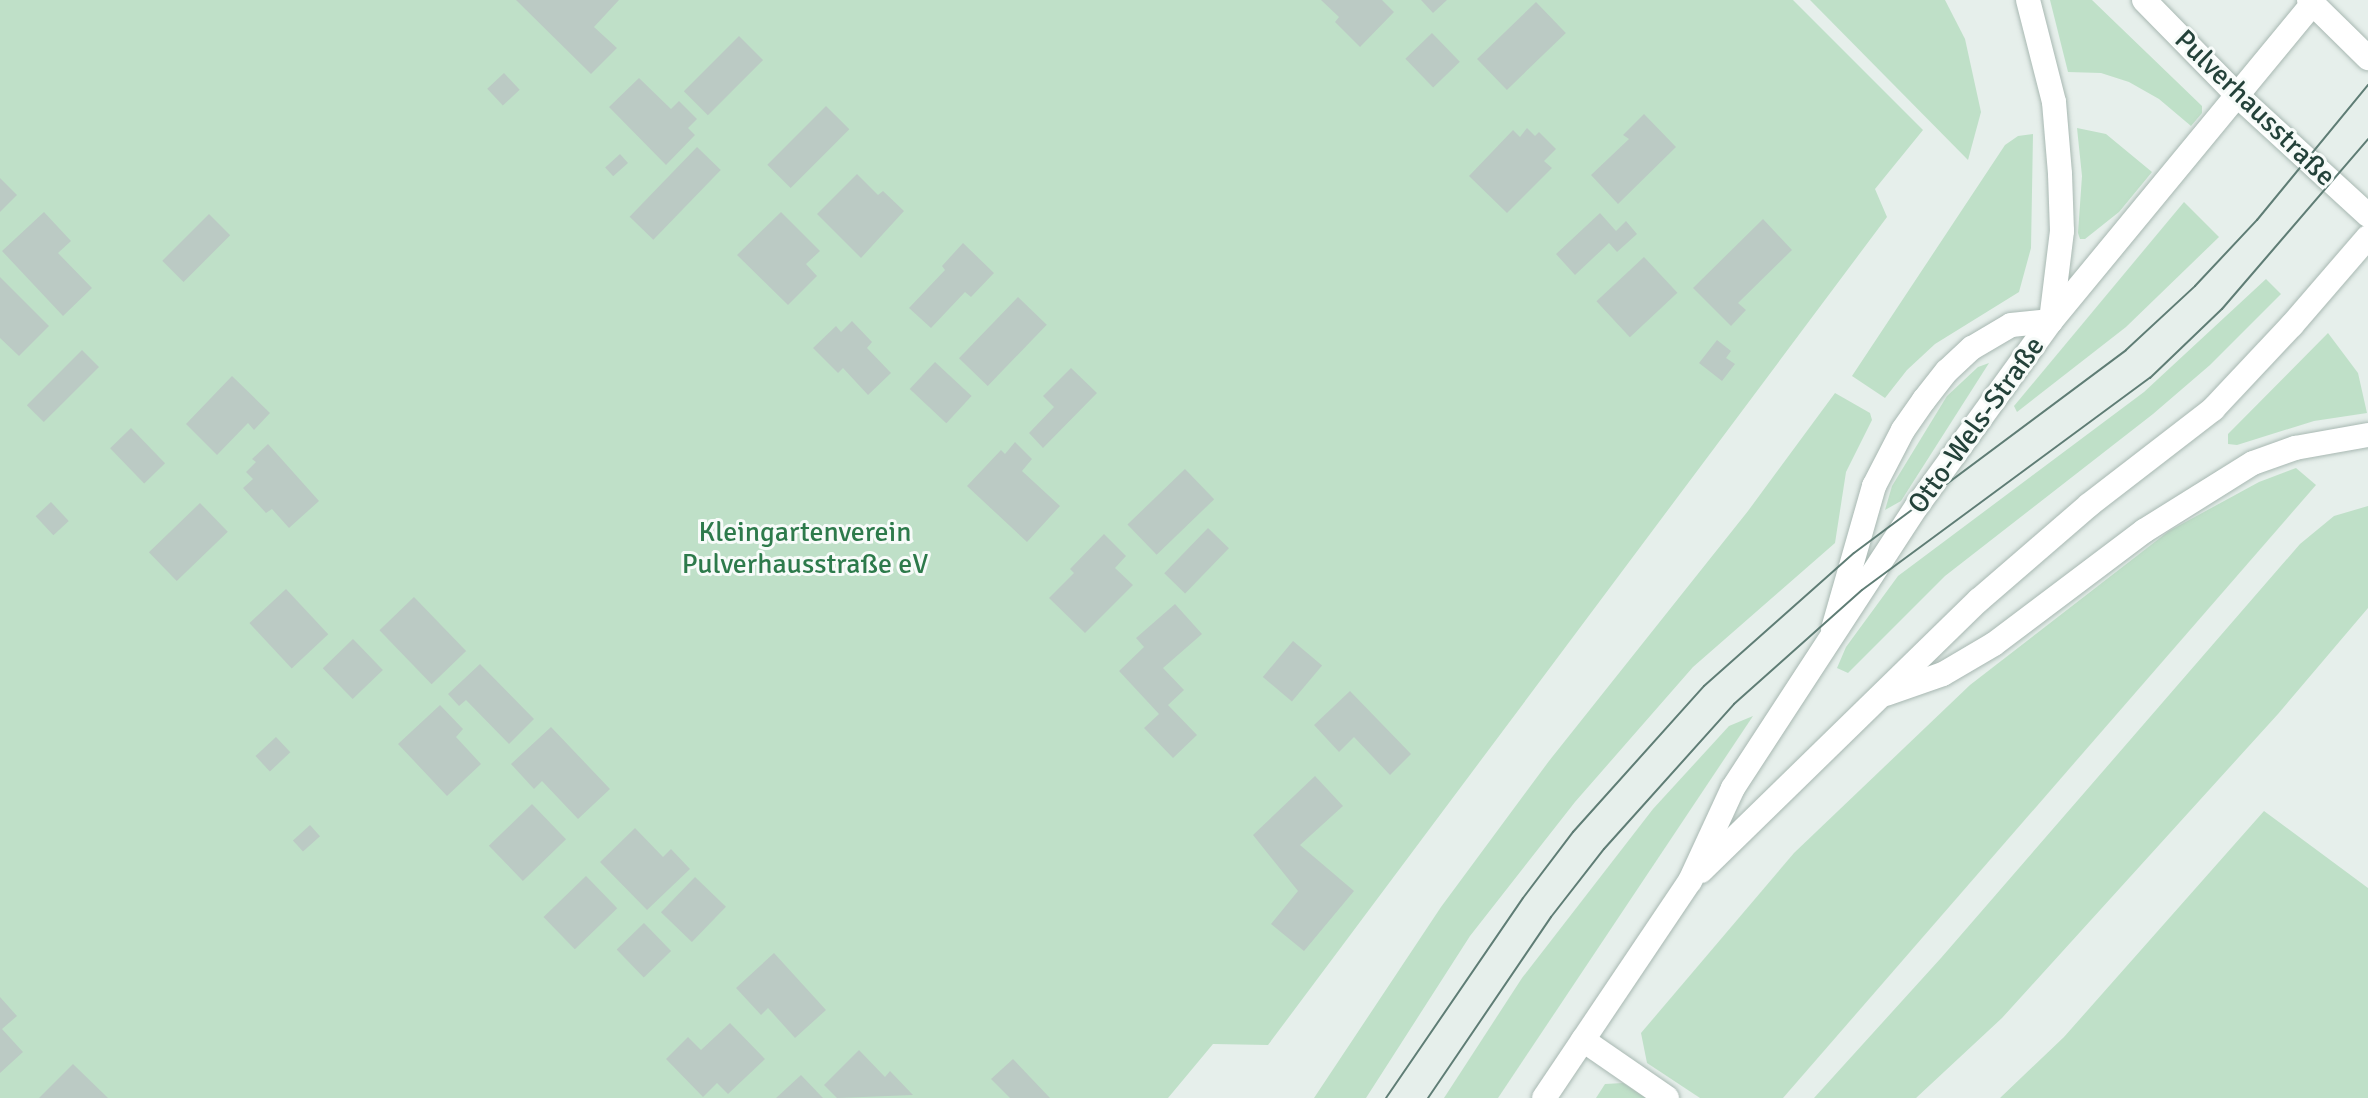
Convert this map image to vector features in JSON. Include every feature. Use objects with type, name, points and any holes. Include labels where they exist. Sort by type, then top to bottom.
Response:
[{"type":"street","points":[[1826,647],[1874,486],[1903,430],[1947,371],[1972,348],[2011,325],[2051,321],[2062,231],[2060,174],[2054,102],[2028,0]]},
{"type":"street","name":"Pulverhausstraße","points":[[2144,0],[2239,97],[2368,215]]},
{"type":"street","points":[[2311,2],[2368,58]]},
{"type":"street","name":"Otto-Wels-Straße","points":[[1544,1098],[1690,881],[1733,788],[1917,506],[2051,321],[2239,97],[2311,2]]},
{"type":"street","name":"Otto-Wels-Straße","points":[[1690,881],[1886,694],[1979,600],[2089,505],[2213,409],[2292,325],[2368,237]]},
{"type":"street","points":[[1886,694],[1943,674],[1994,644],[2144,531],[2253,463],[2295,448],[2368,435]]},
{"type":"street","points":[[1583,1040],[1667,1098]]},
{"type":"green space","name":"Kleingartenverein Pulverhausstraße eV","points":[[0,0],[1793,0],[1923,130],[1875,189],[1887,217],[1268,1045],[1213,1044],[1168,1098],[0,1098]]},
{"type":"green space","points":[[1810,0],[1945,0],[1965,39],[1981,112],[1968,160]]},
{"type":"green space","points":[[2050,0],[2092,0],[2202,106],[2202,113],[2191,126],[2159,99],[2129,82],[2101,73],[2068,72]]},
{"type":"green space","points":[[2077,128],[2106,134],[2152,172],[2119,212],[2085,239],[2080,239],[2078,233],[2082,176]]},
{"type":"green space","points":[[2033,134],[2031,248],[2019,292],[1935,344],[1907,370],[1885,398],[1852,376],[2005,145],[2018,136]]},
{"type":"green space","points":[[2184,202],[2219,237],[2126,327],[2017,412],[2014,406]]},
{"type":"green space","points":[[2266,279],[2281,294],[2210,365],[2153,414],[1945,576],[1848,673],[1837,668],[1846,647],[1898,576],[2144,392]]},
{"type":"green space","points":[[2328,333],[2358,373],[2367,413],[2314,421],[2237,445],[2228,444],[2228,434]]},
{"type":"green space","points":[[1989,363],[1901,501],[1885,510],[1892,486],[1947,396],[1978,367]]},
{"type":"green space","points":[[1835,393],[1870,413],[1872,420],[1846,472],[1835,543],[1693,667],[1575,802],[1470,936],[1366,1098],[1314,1098],[1441,907],[1549,761],[1748,511]]},
{"type":"green space","points":[[2296,468],[2316,485],[1783,1098],[1700,1098],[1647,1063],[1641,1033],[1794,853],[1970,685],[2169,531],[2259,482]]},
{"type":"green space","points":[[2368,506],[2368,608],[2278,714],[2002,1018],[1916,1098],[1814,1098],[1941,958],[2300,544],[2334,516]]},
{"type":"green space","points":[[1753,716],[1498,1098],[1444,1098],[1522,978],[1653,809],[1729,726]]},
{"type":"green space","points":[[2264,811],[2368,888],[2368,1098],[2000,1098],[2064,1037]]},
{"type":"green space","points":[[1623,1083],[1646,1098],[1596,1098],[1605,1084]]},
{"type":"building","points":[[516,0],[619,0],[594,27],[617,48],[591,74]]},
{"type":"building","points":[[1321,0],[1382,0],[1394,12],[1360,47],[1335,22],[1339,17]]},
{"type":"building","points":[[1421,0],[1447,0],[1433,13]]},
{"type":"building","points":[[1536,2],[1566,33],[1507,90],[1477,59]]},
{"type":"building","points":[[1432,33],[1460,62],[1433,87],[1405,59]]},
{"type":"building","points":[[739,36],[763,60],[708,115],[684,91]]},
{"type":"building","points":[[504,73],[520,90],[503,106],[487,89]]},
{"type":"building","points":[[639,78],[671,109],[679,101],[697,119],[688,128],[695,135],[666,165],[609,107]]},
{"type":"building","points":[[826,106],[849,129],[791,188],[767,165]]},
{"type":"building","points":[[1644,114],[1676,147],[1618,204],[1591,175],[1629,139],[1623,135]]},
{"type":"building","points":[[1527,128],[1535,136],[1539,132],[1556,149],[1544,161],[1552,168],[1507,213],[1469,176],[1513,130],[1520,137]]},
{"type":"building","points":[[697,147],[721,170],[653,240],[630,217]]},
{"type":"building","points":[[620,154],[628,163],[613,176],[605,167]]},
{"type":"building","points":[[857,174],[878,195],[883,191],[904,211],[861,258],[817,214]]},
{"type":"building","points":[[0,178],[17,195],[0,212]]},
{"type":"building","points":[[44,212],[71,241],[58,253],[92,288],[63,316],[2,251]]},
{"type":"building","points":[[781,212],[820,251],[806,264],[817,276],[788,305],[737,255]]},
{"type":"building","points":[[1600,213],[1616,231],[1626,221],[1637,234],[1617,252],[1609,243],[1575,275],[1556,254]]},
{"type":"building","points":[[209,214],[230,235],[184,282],[162,261]]},
{"type":"building","points":[[1763,219],[1792,250],[1738,303],[1746,310],[1731,326],[1693,288]]},
{"type":"building","points":[[963,243],[994,273],[971,297],[965,292],[931,328],[909,308],[945,270],[942,266]]},
{"type":"building","points":[[1644,257],[1677,293],[1630,337],[1596,301]]},
{"type":"building","points":[[0,277],[49,326],[19,356],[0,338]]},
{"type":"building","points":[[1018,297],[1047,325],[988,386],[959,358]]},
{"type":"building","points":[[852,321],[872,342],[867,348],[891,373],[868,395],[843,368],[838,373],[813,348],[836,326],[841,332]]},
{"type":"building","points":[[1717,340],[1731,351],[1726,358],[1735,364],[1722,381],[1699,363]]},
{"type":"building","points":[[82,350],[99,367],[44,422],[27,405]]},
{"type":"building","points":[[935,362],[972,396],[946,423],[910,389]]},
{"type":"building","points":[[1071,368],[1097,393],[1043,448],[1029,433],[1054,407],[1043,396]]},
{"type":"building","points":[[232,376],[270,413],[254,430],[248,423],[217,455],[186,424]]},
{"type":"building","points":[[131,428],[165,463],[144,483],[110,448]]},
{"type":"building","points":[[1015,442],[1032,459],[1022,471],[1060,506],[1027,542],[967,486],[1001,450],[1005,454]]},
{"type":"building","points":[[268,444],[319,501],[289,528],[272,509],[266,513],[243,488],[253,479],[246,472],[256,462],[252,459]]},
{"type":"building","points":[[1185,469],[1214,499],[1157,555],[1127,525]]},
{"type":"building","points":[[51,502],[69,521],[53,535],[36,516]]},
{"type":"building","points":[[200,503],[228,532],[177,581],[149,552]]},
{"type":"building","points":[[1208,528],[1229,548],[1185,593],[1164,573]]},
{"type":"building","points":[[1104,534],[1126,556],[1115,568],[1133,585],[1085,633],[1049,598],[1074,573],[1070,569]]},
{"type":"building","points":[[286,589],[328,634],[292,668],[249,623]]},
{"type":"building","points":[[414,597],[466,651],[432,684],[379,630]]},
{"type":"building","points":[[1175,604],[1202,634],[1163,668],[1184,690],[1168,705],[1197,735],[1173,758],[1144,728],[1159,714],[1119,671],[1144,647],[1136,638]]},
{"type":"building","points":[[353,639],[383,670],[353,699],[323,668]]},
{"type":"building","points":[[1293,641],[1322,665],[1292,701],[1263,677]]},
{"type":"building","points":[[480,664],[534,719],[509,744],[466,700],[459,706],[448,694]]},
{"type":"building","points":[[1350,691],[1411,754],[1390,775],[1354,737],[1339,752],[1314,725]]},
{"type":"building","points":[[440,705],[463,729],[456,737],[481,764],[447,796],[398,744]]},
{"type":"building","points":[[551,727],[610,789],[578,819],[542,781],[534,789],[511,764]]},
{"type":"building","points":[[276,737],[290,752],[270,771],[256,756]]},
{"type":"building","points":[[1315,776],[1343,806],[1300,845],[1354,891],[1304,951],[1271,924],[1298,891],[1253,835]]},
{"type":"building","points":[[532,804],[566,839],[523,881],[489,846]]},
{"type":"building","points":[[310,825],[320,836],[303,852],[293,840]]},
{"type":"building","points":[[635,828],[663,857],[671,849],[690,869],[647,910],[600,862]]},
{"type":"building","points":[[586,876],[617,908],[575,949],[544,917]]},
{"type":"building","points":[[695,877],[726,907],[692,942],[661,912]]},
{"type":"building","points":[[644,923],[671,951],[644,977],[617,949]]},
{"type":"building","points":[[774,953],[826,1010],[795,1038],[768,1008],[761,1015],[736,988]]},
{"type":"building","points":[[0,997],[17,1016],[2,1029],[23,1052],[0,1073]]},
{"type":"building","points":[[730,1023],[765,1059],[728,1094],[717,1083],[703,1097],[666,1059],[688,1037],[701,1050]]},
{"type":"building","points":[[859,1050],[885,1077],[890,1071],[913,1095],[837,1098],[824,1085]]},
{"type":"building","points":[[1013,1059],[1050,1098],[1010,1098],[991,1079]]},
{"type":"building","points":[[73,1064],[108,1098],[39,1098]]},
{"type":"building","points":[[801,1075],[823,1098],[776,1098]]},
{"type":"tram line","points":[[1386,1098],[1523,898],[1573,832],[1704,686],[1854,553],[2126,350],[2195,286],[2257,220],[2368,85]]},
{"type":"tram line","points":[[1428,1098],[1551,917],[1604,849],[1734,704],[1862,590],[2150,378],[2222,309],[2368,139]]}]
